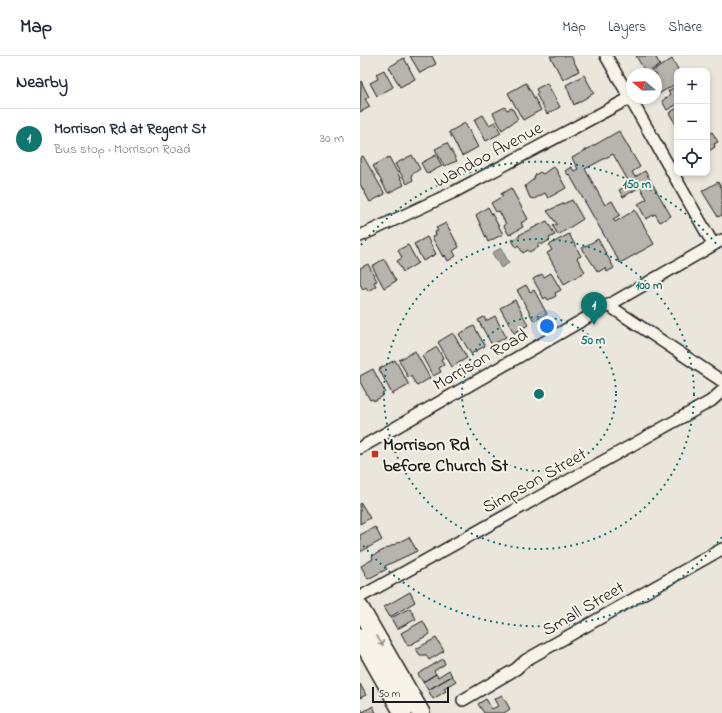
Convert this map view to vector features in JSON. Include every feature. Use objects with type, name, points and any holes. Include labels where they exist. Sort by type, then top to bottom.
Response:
[{"type":"highway","points":[[360,608],[421,713]]},
{"type":"highway","points":[[360,638],[403,713]]},
{"type":"street","points":[[606,56],[626,91]]},
{"type":"street","name":"Wandoo Avenue","points":[[360,236],[454,192],[626,100]]},
{"type":"street","points":[[634,104],[718,242]]},
{"type":"street","name":"Morrison Road","points":[[360,448],[718,242]]},
{"type":"street","points":[[608,304],[722,381]]},
{"type":"street","name":"Simpson Street","points":[[360,597],[711,400],[722,391]]},
{"type":"street","name":"Small Street","points":[[463,700],[516,669],[526,660],[722,549]]},
{"type":"shaded area","points":[[501,248],[509,263],[501,268],[492,253]]},
{"type":"building","points":[[410,56],[432,56],[436,64],[420,73]]},
{"type":"building","points":[[550,56],[571,56],[579,71],[563,80]]},
{"type":"building","points":[[636,56],[655,56],[660,65],[655,68],[643,68]]},
{"type":"building","points":[[404,58],[415,79],[400,87],[389,67]]},
{"type":"building","points":[[672,59],[677,68],[674,68],[674,85],[662,92],[662,68],[658,68]]},
{"type":"building","points":[[384,70],[393,87],[377,96],[370,83],[378,79],[376,74]]},
{"type":"building","points":[[584,75],[594,93],[574,105],[566,85]]},
{"type":"building","points":[[361,81],[369,97],[365,99],[370,107],[360,112]]},
{"type":"building","points":[[526,83],[541,110],[523,120],[508,93]]},
{"type":"building","points":[[547,83],[560,107],[547,114],[536,94],[538,93],[536,89]]},
{"type":"building","points":[[674,88],[674,106],[667,110],[662,101],[670,95],[668,91]]},
{"type":"building","points":[[505,107],[507,110],[512,108],[518,119],[502,130],[493,113]]},
{"type":"building","points":[[674,110],[674,121],[669,113]]},
{"type":"building","points":[[483,115],[489,125],[495,122],[501,133],[486,141],[474,120]]},
{"type":"building","points":[[465,123],[478,147],[462,156],[449,132]]},
{"type":"building","points":[[619,131],[640,167],[632,172],[635,177],[645,171],[671,216],[660,222],[655,214],[646,219],[638,204],[647,199],[640,187],[623,197],[619,190],[630,184],[613,154],[585,169],[605,205],[612,201],[620,215],[613,219],[615,222],[635,210],[654,244],[620,263],[569,174],[568,175],[565,171],[571,167],[574,171],[578,169],[572,158]]},
{"type":"building","points":[[712,132],[718,142],[714,144],[715,147],[710,150],[710,140],[710,134]]},
{"type":"building","points":[[447,143],[457,161],[444,166],[435,149]]},
{"type":"building","points":[[412,155],[420,169],[411,175],[413,180],[407,184],[395,164]]},
{"type":"building","points":[[436,155],[442,166],[427,174],[421,163]]},
{"type":"building","points":[[363,156],[385,194],[370,202],[360,184],[360,158]]},
{"type":"building","points":[[389,157],[404,185],[388,193],[373,166]]},
{"type":"building","points":[[554,166],[566,188],[548,198],[545,193],[534,199],[530,198],[525,186],[534,179],[535,175],[540,172],[543,174]]},
{"type":"building","points":[[718,182],[722,189],[722,215],[718,217],[702,191]]},
{"type":"building","points":[[511,188],[528,219],[521,223],[523,227],[509,235],[504,226],[506,224],[499,211],[496,212],[491,203],[503,196],[501,194]]},
{"type":"building","points":[[572,200],[583,219],[558,235],[553,226],[557,224],[547,211]]},
{"type":"building","points":[[488,207],[503,234],[488,242],[476,215]]},
{"type":"building","points":[[547,221],[555,235],[549,238],[550,240],[541,245],[540,243],[537,245],[539,247],[529,252],[528,250],[523,253],[518,245],[516,247],[512,240]]},
{"type":"building","points":[[446,223],[459,247],[453,251],[456,256],[448,261],[445,255],[443,257],[432,237],[436,235],[435,232],[438,231],[436,228]]},
{"type":"building","points":[[569,234],[581,256],[577,258],[585,272],[564,284],[547,253],[552,250],[549,245]]},
{"type":"building","points":[[427,237],[436,254],[423,261],[414,244]]},
{"type":"building","points":[[598,239],[614,268],[607,272],[605,268],[598,272],[582,248]]},
{"type":"building","points":[[408,245],[418,263],[403,272],[397,261],[402,258],[398,250]]},
{"type":"building","points":[[384,259],[396,281],[384,288],[372,266]]},
{"type":"building","points":[[368,264],[377,281],[374,282],[376,286],[368,291],[366,287],[363,289],[360,284],[360,268]]},
{"type":"building","points":[[551,273],[561,290],[555,293],[556,296],[548,300],[546,297],[544,299],[533,279],[542,274],[544,277]]},
{"type":"building","points":[[526,285],[530,292],[534,290],[547,314],[534,321],[517,290]]},
{"type":"building","points":[[515,300],[528,325],[514,333],[500,308]]},
{"type":"building","points":[[495,316],[506,337],[492,345],[478,320],[484,317],[486,321]]},
{"type":"building","points":[[474,326],[485,346],[471,354],[459,334]]},
{"type":"building","points":[[453,333],[467,358],[452,367],[438,342]]},
{"type":"building","points":[[437,347],[443,358],[441,359],[444,365],[439,368],[441,372],[433,376],[422,356]]},
{"type":"building","points":[[415,351],[430,378],[417,386],[411,376],[408,377],[399,360]]},
{"type":"building","points":[[395,360],[409,385],[392,394],[379,369]]},
{"type":"building","points":[[373,369],[385,392],[382,394],[383,396],[374,401],[373,399],[370,400],[360,382],[360,376]]},
{"type":"building","points":[[361,503],[370,518],[360,524],[360,504]]},
{"type":"building","points":[[375,527],[382,540],[360,552],[360,535]]},
{"type":"building","points":[[409,537],[417,551],[385,566],[387,569],[368,579],[361,566],[373,559],[372,556]]},
{"type":"building","points":[[410,592],[415,602],[390,617],[384,607]]},
{"type":"building","points":[[410,608],[416,619],[397,629],[391,618]]},
{"type":"building","points":[[423,621],[430,634],[408,646],[401,633]]},
{"type":"building","points":[[436,638],[444,651],[429,660],[426,655],[420,655],[416,649]]},
{"type":"building","points":[[443,659],[445,664],[434,671],[436,674],[423,682],[418,674]]},
{"type":"building","points":[[449,670],[452,676],[428,690],[423,682],[436,674],[438,677]]},
{"type":"building","points":[[452,676],[456,681],[444,688],[446,691],[433,699],[428,690]]},
{"type":"building","points":[[360,684],[366,695],[360,698]]},
{"type":"building","points":[[502,695],[510,709],[504,713],[484,713],[478,704],[486,699],[492,709],[498,706],[494,699]]},
{"type":"building","points":[[373,706],[376,713],[360,713],[360,707],[363,712]]},
{"type":"place","name":"Morrison Rd at Regent St","points":[[594,325]]},
{"type":"place","name":"Morrison Rd before Church St","points":[[375,454]]}]
